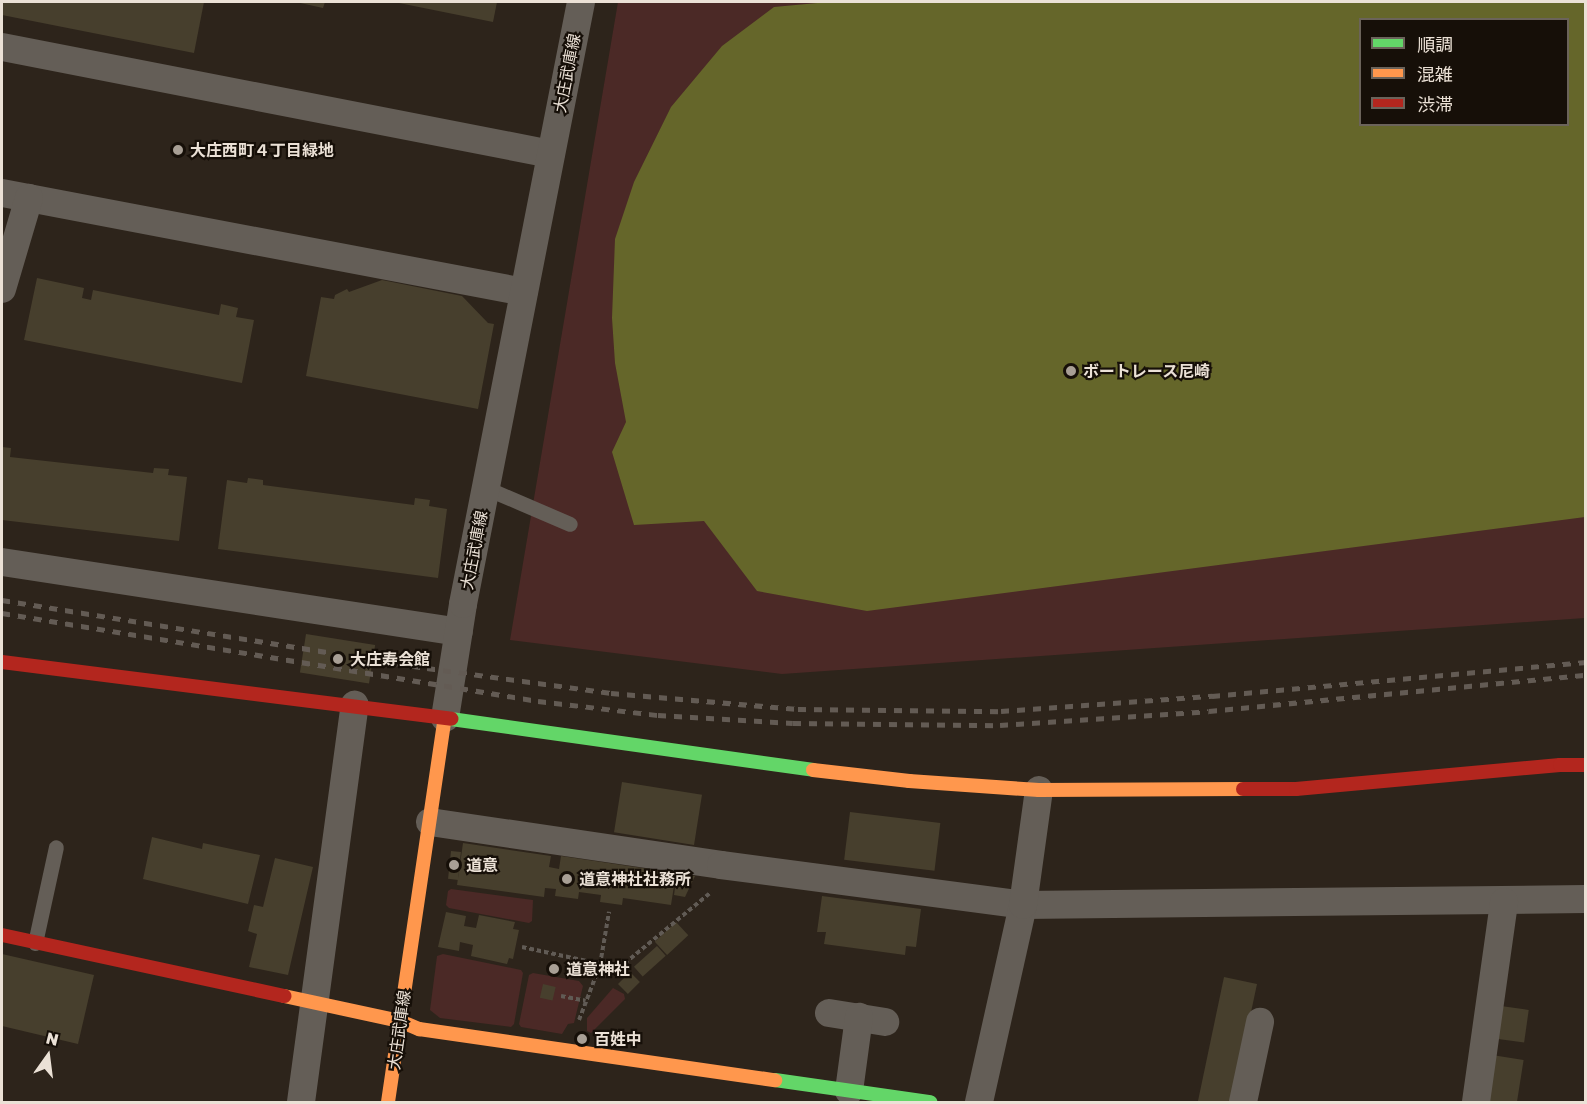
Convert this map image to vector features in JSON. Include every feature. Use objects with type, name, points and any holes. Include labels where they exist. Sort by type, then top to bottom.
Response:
[{"type":"street","name":"大庄武庫線","points":[[388,1102],[459,632],[581,2]]},
{"type":"street","points":[[2,47],[551,154]]},
{"type":"street","points":[[2,289],[15,195],[524,292]]},
{"type":"street","points":[[2,562],[459,632]]},
{"type":"street","points":[[2,662],[355,705],[787,767],[909,781],[1039,790],[1296,789],[1560,765],[1586,765]]},
{"type":"street","points":[[301,1102],[355,705]]},
{"type":"street","points":[[979,1102],[1023,905],[1039,790]]},
{"type":"street","points":[[430,822],[721,865],[1023,905],[1504,902],[1586,899]]},
{"type":"street","points":[[1476,1102],[1504,902]]},
{"type":"street","points":[[2,935],[400,1021],[419,1029],[566,1051],[808,1094],[849,1091],[930,1102]]},
{"type":"street","points":[[829,1013],[872,1020],[849,1091]]},
{"type":"street","points":[[1243,1102],[1260,1022]]},
{"type":"lane","points":[[486,488],[570,524]]},
{"type":"lane","points":[[35,942],[56,847]]},
{"type":"path","points":[[522,947],[619,968],[713,890],[721,865]]},
{"type":"path","points":[[566,1051],[600,965],[609,912]]},
{"type":"path","points":[[561,996],[586,1001]]},
{"type":"shaded area","name":"ボートレース尼崎","points":[[618,2],[1585,2],[1585,618],[782,674],[510,640]]},
{"type":"shaded area","name":"ボートレース尼崎","points":[[828,2],[1585,2],[1585,517],[867,611],[757,591],[704,521],[634,525],[612,452],[626,422],[615,363],[612,318],[615,239],[634,182],[671,107],[722,46],[774,7]]},
{"type":"shaded area","points":[[451,889],[533,900],[532,921],[529,923],[449,908],[446,905],[448,891]]},
{"type":"shaded area","points":[[443,954],[521,970],[523,973],[514,1024],[511,1027],[440,1018],[430,1010],[437,956]]},
{"type":"shaded area","points":[[533,973],[579,981],[583,986],[574,1023],[568,1024],[562,1034],[521,1027],[519,1024],[529,975]]},
{"type":"shaded area","points":[[613,988],[624,994],[625,999],[591,1033],[587,1031],[587,1018]]},
{"type":"building","points":[[2,2],[204,2],[194,53],[2,15]]},
{"type":"building","points":[[296,2],[325,2],[323,8]]},
{"type":"building","points":[[394,2],[497,2],[493,22]]},
{"type":"building","points":[[37,278],[84,288],[82,298],[91,300],[93,290],[219,315],[221,304],[238,308],[236,317],[254,320],[242,383],[24,340]]},
{"type":"building","points":[[382,280],[462,296],[488,323],[494,324],[478,409],[306,376],[321,297],[334,299],[335,295],[347,289],[349,292]]},
{"type":"building","points":[[2,447],[11,448],[10,457],[153,473],[154,468],[169,469],[168,475],[187,477],[179,541],[2,520]]},
{"type":"building","points":[[248,478],[263,480],[263,485],[414,505],[415,498],[430,500],[429,506],[447,509],[438,578],[218,549],[227,480],[247,483]]},
{"type":"building","name":"大庄寿会館","points":[[306,634],[375,645],[369,683],[300,673]]},
{"type":"building","points":[[622,782],[702,795],[694,845],[614,832]]},
{"type":"building","points":[[850,812],[940,823],[934,871],[844,860]]},
{"type":"building","points":[[152,837],[202,849],[203,843],[260,855],[248,904],[143,879]]},
{"type":"building","name":"道意神社社務所","points":[[463,843],[551,856],[549,867],[559,869],[561,856],[676,873],[671,905],[623,898],[622,905],[600,902],[601,895],[579,892],[578,899],[555,896],[556,889],[545,888],[544,897],[457,885]]},
{"type":"building","name":"道意","points":[[451,851],[461,852],[458,880],[448,879]]},
{"type":"building","points":[[275,858],[313,867],[288,975],[249,967],[257,934],[248,931],[254,905],[263,907]]},
{"type":"building","points":[[677,874],[695,876],[685,897],[674,895]]},
{"type":"building","points":[[822,896],[921,909],[916,947],[906,946],[905,955],[824,944],[826,932],[817,932]]},
{"type":"building","points":[[446,912],[466,916],[464,926],[476,928],[479,915],[515,922],[513,929],[519,930],[513,959],[509,958],[507,964],[471,956],[473,945],[460,942],[459,951],[438,947]]},
{"type":"building","points":[[676,922],[688,935],[667,955],[655,942]]},
{"type":"building","points":[[657,946],[666,956],[643,976],[634,967]]},
{"type":"building","points":[[2,954],[94,975],[78,1044],[2,1026]]},
{"type":"building","points":[[630,972],[640,982],[628,994],[618,984]]},
{"type":"building","points":[[1224,977],[1257,984],[1232,1102],[1198,1101]]},
{"type":"building","points":[[543,984],[556,987],[553,1001],[540,998]]},
{"type":"building","points":[[1501,1006],[1529,1010],[1524,1043],[1496,1039]]},
{"type":"building","points":[[1492,1055],[1524,1060],[1517,1102],[1485,1102]]},
{"type":"railway","points":[[2,600],[427,668],[611,693],[798,709],[1001,711],[1212,696],[1586,662]]},
{"type":"railway","points":[[2,613],[538,701],[658,715],[793,723],[1000,725],[1209,711],[1586,675]]},
{"type":"traffic: fast","points":[[451,719],[813,770]]},
{"type":"traffic: fast","points":[[775,1080],[930,1102]]},
{"type":"traffic: slow","points":[[388,1102],[445,718]]},
{"type":"traffic: slow","points":[[813,770],[909,781],[1039,790],[1243,789]]},
{"type":"traffic: slow","points":[[284,996],[400,1021],[419,1029],[775,1080]]},
{"type":"traffic: jam","points":[[2,662],[451,719]]},
{"type":"traffic: jam","points":[[1243,789],[1296,789],[1560,765],[1586,765]]},
{"type":"traffic: jam","points":[[2,935],[284,996]]},
{"type":"place","name":"大庄西町４丁目緑地","points":[[178,150]]},
{"type":"place","name":"ボートレース尼崎","points":[[1071,371]]},
{"type":"place","name":"大庄寿会館","points":[[338,659]]},
{"type":"place","name":"道意","points":[[454,865]]},
{"type":"place","name":"道意神社社務所","points":[[567,879]]},
{"type":"place","name":"道意神社","points":[[554,969]]},
{"type":"place","name":"百姓中","points":[[582,1039]]}]
